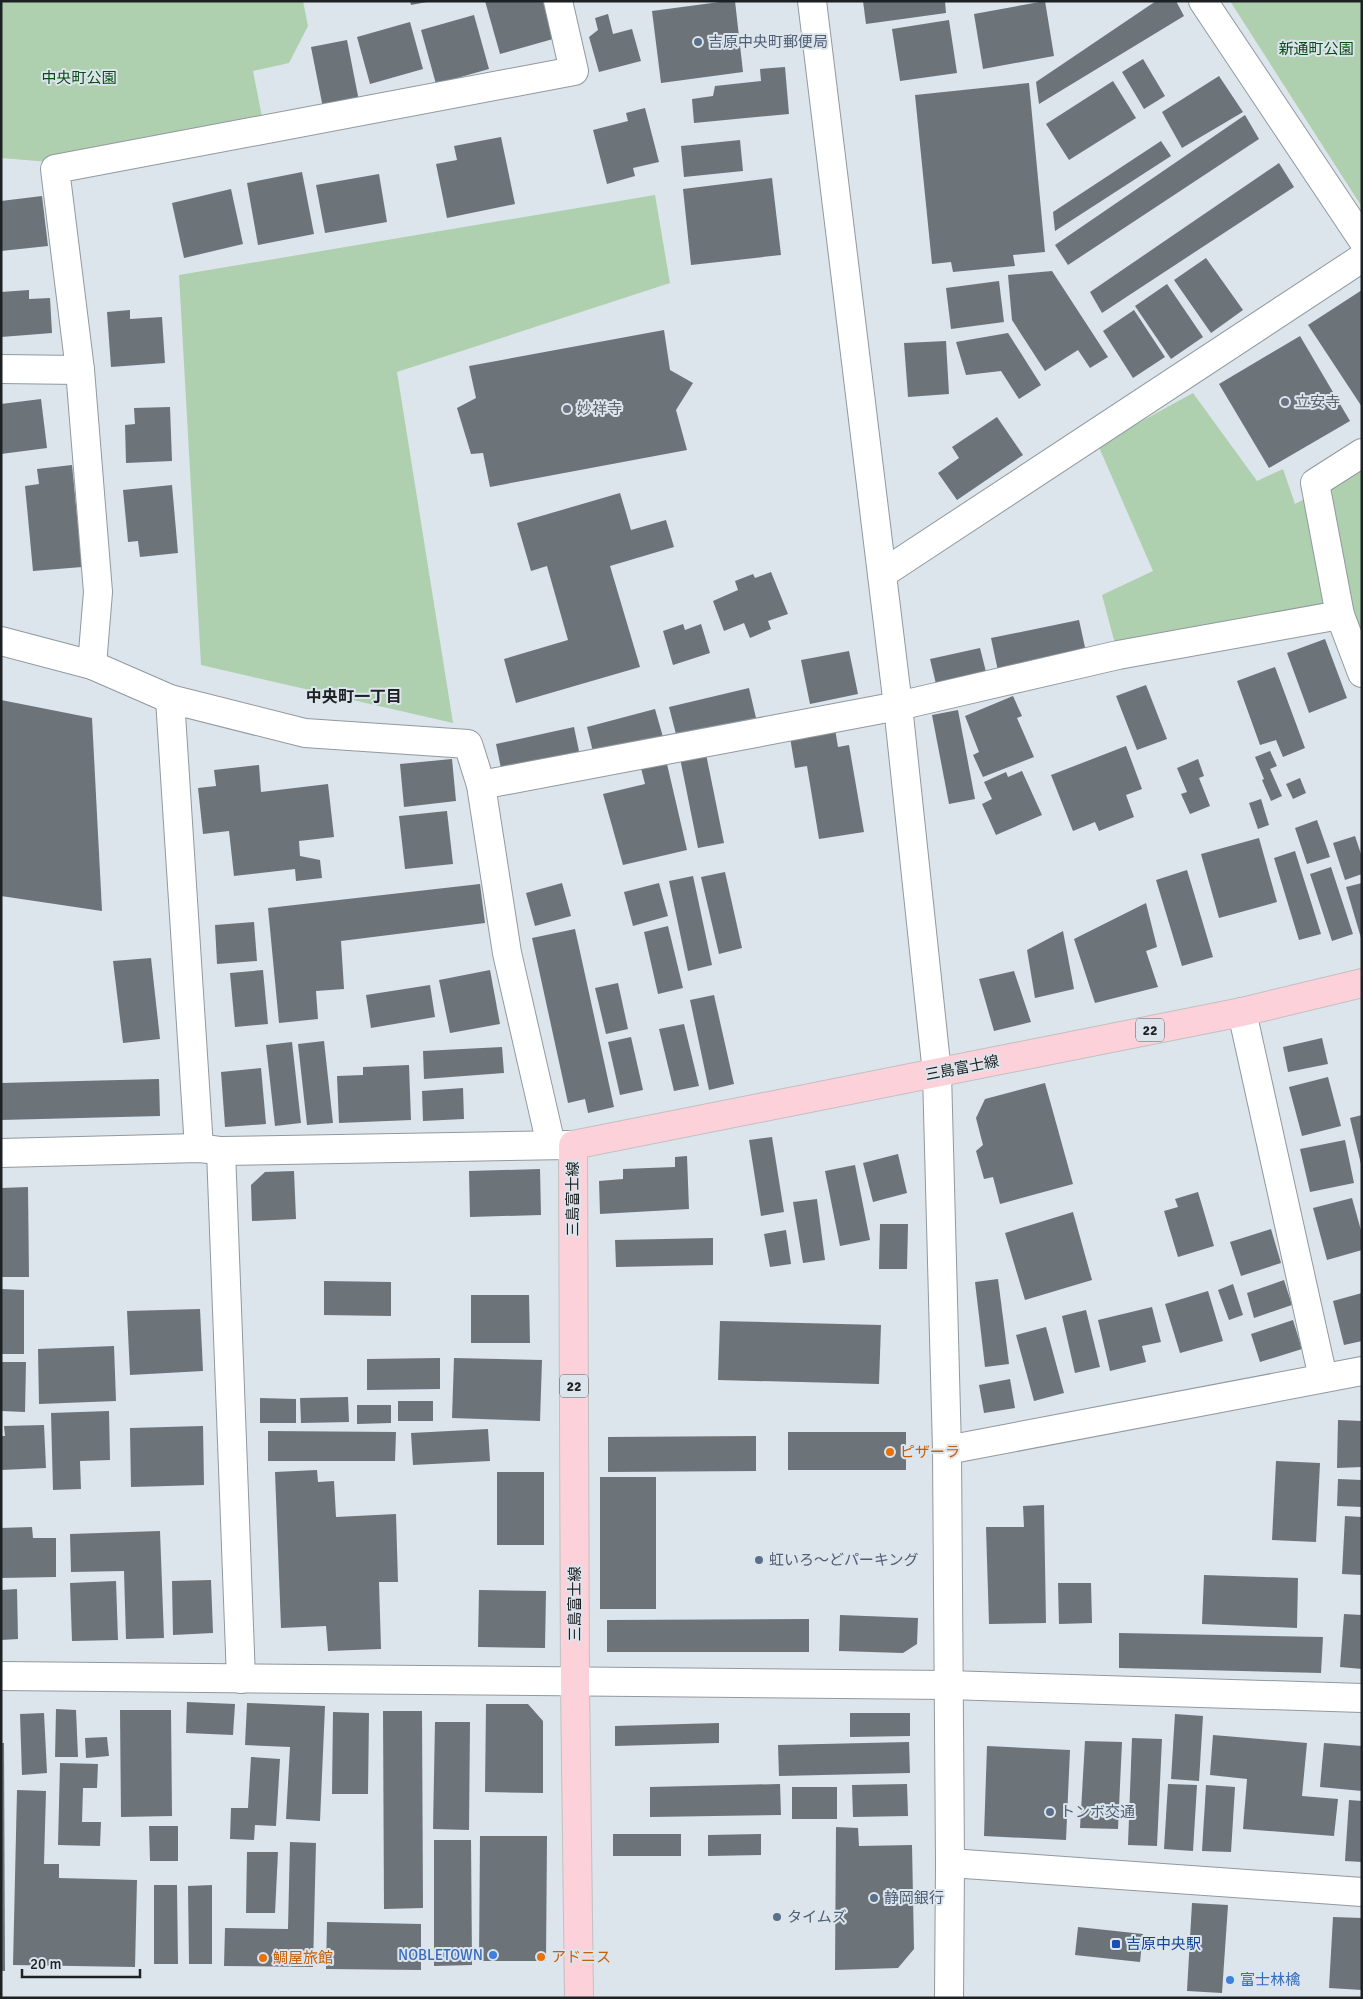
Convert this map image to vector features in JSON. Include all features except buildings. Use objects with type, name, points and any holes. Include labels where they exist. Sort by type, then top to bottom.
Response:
[{"type":"main road","name":"三島富士線","points":[[579,1998],[575,1681],[562,1145],[1242,1012],[1362,983]]},
{"type":"street","points":[[92,665],[98,592],[80,370],[55,169],[574,71],[558,1]]},
{"type":"street","points":[[812,1],[898,706],[937,1073],[947,1450],[949,1998]]},
{"type":"street","points":[[1203,1],[1362,239]]},
{"type":"street","points":[[882,574],[1362,258]]},
{"type":"street","points":[[1,369],[80,370]]},
{"type":"street","points":[[1362,453],[1316,483],[1340,615],[1362,673]]},
{"type":"street","points":[[481,785],[898,706],[1118,656],[1340,615]]},
{"type":"street","points":[[1,641],[92,665],[170,699],[305,732],[468,744],[481,785],[507,953],[562,1145],[1,1152]]},
{"type":"street","points":[[170,699],[210,1150],[241,1679]]},
{"type":"street","points":[[1242,1012],[1323,1378]]},
{"type":"street","points":[[947,1450],[1362,1371]]},
{"type":"street","points":[[1,1676],[948,1685],[1362,1698]]},
{"type":"street","points":[[950,1864],[1362,1892]]},
{"type":"green space","name":"中央町公園","points":[[1,1],[303,1],[308,26],[289,63],[253,71],[263,122],[50,162],[1,158]]},
{"type":"green space","name":"新通町公園","points":[[1230,1],[1362,1],[1362,207]]},
{"type":"green space","points":[[655,195],[670,283],[397,372],[453,723],[201,665],[179,275]]},
{"type":"green space","points":[[1193,393],[1257,481],[1283,469],[1295,504],[1336,483],[1362,466],[1362,637],[1340,615],[1118,655],[1102,595],[1153,571],[1098,445]]},
{"type":"place","name":"吉原中央町郵便局","points":[[698,42]]},
{"type":"place","name":"立安寺","points":[[1285,402]]},
{"type":"place","name":"妙祥寺","points":[[567,409]]},
{"type":"place","name":"ピザーラ","points":[[890,1452]]},
{"type":"place","name":"虹いろ～どパーキング","points":[[759,1560]]},
{"type":"place","name":"トンボ交通","points":[[1050,1812]]},
{"type":"place","name":"静岡銀行","points":[[874,1898]]},
{"type":"place","name":"タイムズ","points":[[777,1917]]},
{"type":"place","name":"吉原中央駅","points":[[1116,1944]]},
{"type":"place","name":"NOBLETOWN","points":[[493,1955]]},
{"type":"place","name":"アドニス","points":[[541,1957]]},
{"type":"place","name":"鯛屋旅館","points":[[263,1958]]},
{"type":"place","name":"富士林檎","points":[[1230,1980]]},
{"type":"district","name":"中央町一丁目","points":[[354,696]]}]
